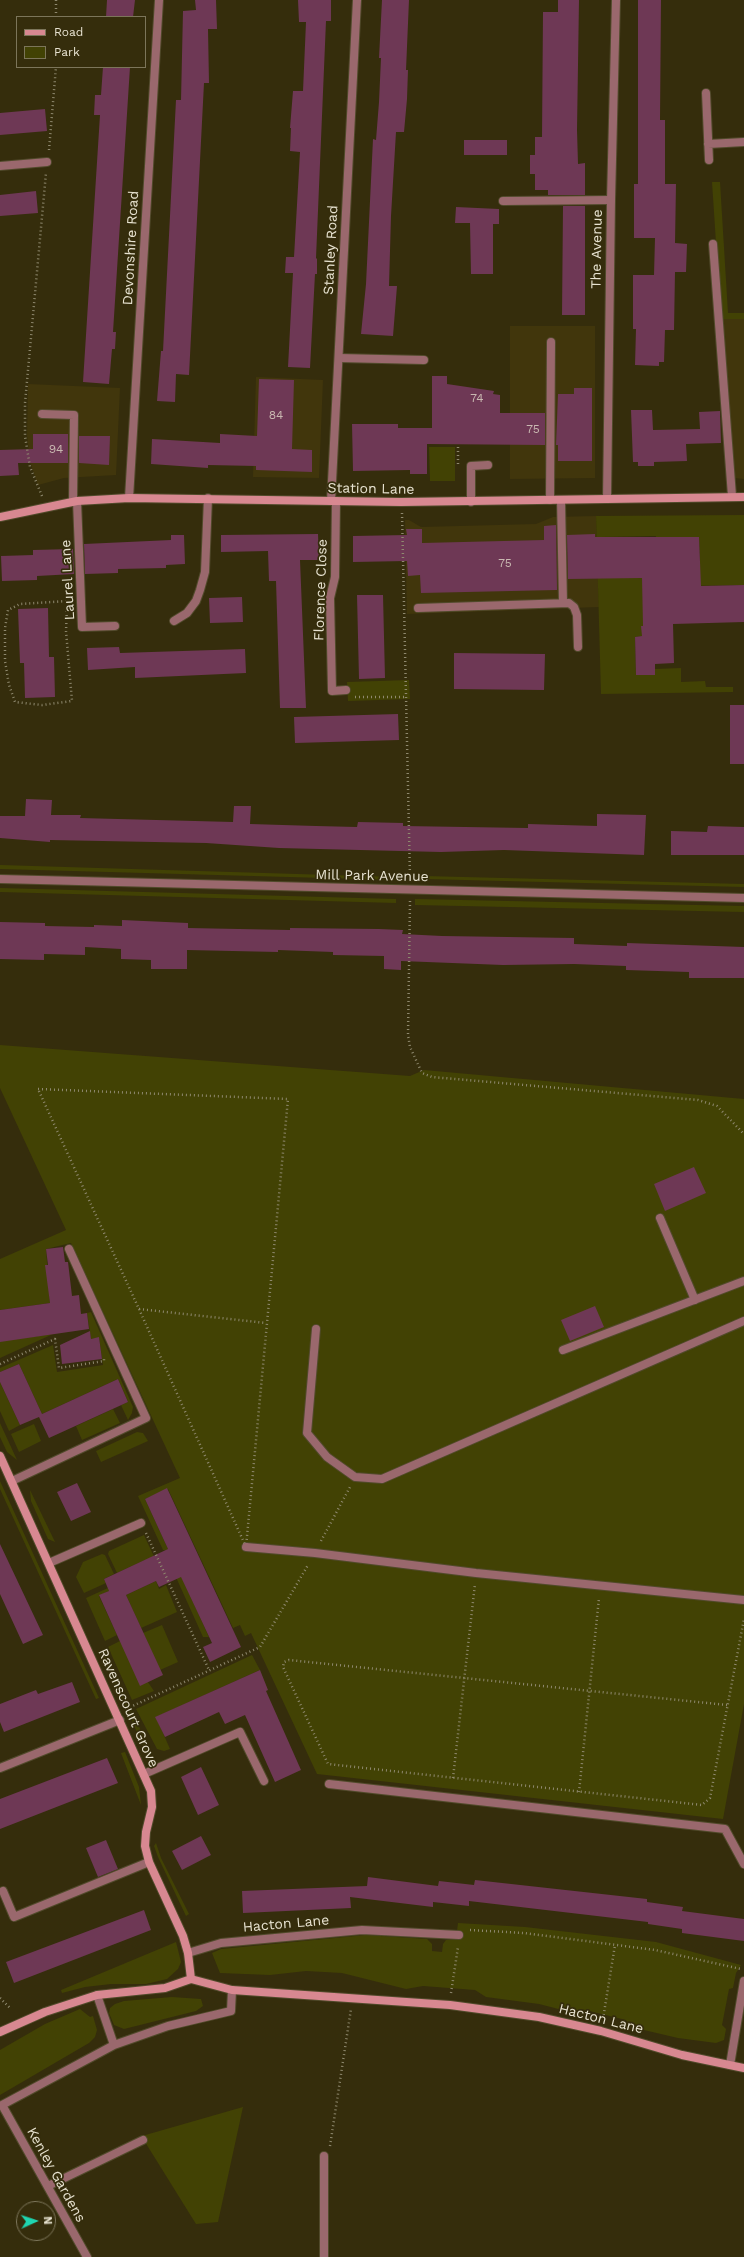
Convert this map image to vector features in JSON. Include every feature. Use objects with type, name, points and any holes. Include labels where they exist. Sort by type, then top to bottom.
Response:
[{"type":"street","name":"Devonshire Road","points":[[129,498],[159,0]]},
{"type":"street","name":"Stanley Road","points":[[334,501],[339,358],[357,0]]},
{"type":"street","name":"The Avenue","points":[[607,499],[610,200],[616,0]]},
{"type":"street","points":[[706,93],[709,160]]},
{"type":"street","points":[[708,144],[744,142]]},
{"type":"street","points":[[0,166],[47,162]]},
{"type":"street","points":[[503,201],[610,200]]},
{"type":"street","points":[[713,244],[732,496]]},
{"type":"street","points":[[550,500],[551,342]]},
{"type":"street","points":[[339,358],[424,360]]},
{"type":"street","points":[[42,414],[74,415],[75,501]]},
{"type":"street","points":[[471,502],[471,466],[488,465]]},
{"type":"street","name":"Station Lane","points":[[0,517],[75,501],[129,498],[471,502],[732,496],[744,497]]},
{"type":"street","points":[[174,621],[187,613],[196,601],[205,572],[208,498]]},
{"type":"street","points":[[561,500],[563,603]]},
{"type":"street","name":"Laurel Lane","points":[[75,501],[82,627],[115,626]]},
{"type":"street","name":"Florence Close","points":[[334,501],[336,577],[330,598],[332,691],[346,690]]},
{"type":"street","points":[[418,608],[569,603],[574,606],[577,615],[578,647]]},
{"type":"street","name":"Mill Park Avenue","points":[[0,879],[744,898]]},
{"type":"street","points":[[660,1218],[695,1300]]},
{"type":"street","points":[[12,1481],[146,1418],[69,1249]]},
{"type":"street","points":[[563,1350],[744,1281]]},
{"type":"street","points":[[316,1329],[307,1434],[327,1457],[355,1477],[382,1479],[744,1321]]},
{"type":"street","name":"Ravenscourt Grove","points":[[0,1456],[151,1791],[152,1807],[146,1832],[145,1846],[149,1862],[183,1936],[188,1953],[191,1979]]},
{"type":"street","points":[[48,1563],[141,1523]]},
{"type":"street","points":[[246,1547],[315,1553],[476,1573],[744,1600]]},
{"type":"street","points":[[0,1768],[118,1717]]},
{"type":"street","points":[[144,1774],[240,1732],[264,1781]]},
{"type":"street","points":[[330,1784],[726,1829],[744,1864]]},
{"type":"street","points":[[3,1891],[14,1917],[149,1862]]},
{"type":"street","name":"Hacton Lane","points":[[188,1953],[221,1943],[362,1930],[459,1935]]},
{"type":"street","points":[[0,2032],[45,2012],[97,1994],[165,1988],[191,1979]]},
{"type":"street","name":"Hacton Lane","points":[[191,1979],[232,1990],[450,2005],[539,2017],[601,2031],[682,2055],[744,2068]]},
{"type":"street","points":[[730,2065],[744,1981]]},
{"type":"street","points":[[97,1994],[114,2045],[168,2026],[231,2011],[232,1990]]},
{"type":"street","name":"Kenley Gardens","points":[[87,2257],[2,2105],[114,2045]]},
{"type":"street","points":[[48,2186],[143,2140]]},
{"type":"street","points":[[324,2156],[324,2257]]},
{"type":"path","points":[[56,0],[56,16]]},
{"type":"path","points":[[47,507],[30,467],[26,436],[25,410],[47,162],[51,136],[56,68]]},
{"type":"path","points":[[401,502],[410,890],[408,1035],[410,1047],[422,1073],[432,1077],[698,1100],[717,1106],[744,1134]]},
{"type":"path","points":[[68,601],[20,604],[8,610],[5,628],[5,655],[9,685],[15,702],[42,704],[72,701],[66,631],[69,595]]},
{"type":"path","points":[[0,655],[5,655]]},
{"type":"path","points":[[346,690],[352,698],[406,697]]},
{"type":"path","points":[[38,1090],[288,1099],[246,1547],[139,1310],[38,1090]]},
{"type":"path","points":[[139,1310],[266,1323]]},
{"type":"path","points":[[0,1364],[55,1340],[59,1368],[104,1361],[104,1356],[117,1354]]},
{"type":"path","points":[[118,1717],[209,1670],[260,1647],[315,1553],[355,1477]]},
{"type":"path","points":[[141,1523],[209,1670]]},
{"type":"path","points":[[453,1778],[476,1573]]},
{"type":"path","points":[[579,1792],[600,1586]]},
{"type":"path","points":[[726,1705],[289,1660],[284,1662],[283,1667],[328,1764],[702,1805],[710,1798],[726,1705],[744,1619]]},
{"type":"path","points":[[450,2005],[460,1929],[524,1933],[615,1945],[681,1955],[744,1970]]},
{"type":"path","points":[[601,2031],[615,1945]]},
{"type":"path","points":[[0,1998],[11,2009]]},
{"type":"path","points":[[324,2156],[329,2155],[353,1999]]},
{"type":"shaded area","points":[[721,319],[744,319],[744,479],[735,478]]},
{"type":"shaded area","points":[[510,326],[595,326],[595,478],[510,479]]},
{"type":"shaded area","points":[[256,377],[323,380],[319,478],[253,477]]},
{"type":"shaded area","points":[[28,384],[120,388],[116,475],[64,478],[38,485],[30,462],[27,435]]},
{"type":"shaded area","points":[[596,516],[599,607],[407,614],[405,520],[409,520],[421,527],[536,524],[553,517]]},
{"type":"green space","points":[[712,182],[720,182],[728,313],[744,313],[744,319],[721,319]]},
{"type":"green space","points":[[429,447],[455,447],[455,481],[430,481]]},
{"type":"green space","points":[[744,515],[744,585],[680,586],[680,562],[700,561],[699,537],[676,538],[656,556],[656,536],[602,537],[642,578],[650,626],[642,626],[642,636],[635,637],[636,675],[655,675],[655,669],[681,668],[681,682],[705,681],[706,687],[733,687],[733,692],[601,694],[596,516]]},
{"type":"green space","points":[[409,680],[410,699],[348,701],[347,682]]},
{"type":"green space","points":[[0,865],[397,877],[397,880],[0,869]]},
{"type":"green space","points":[[424,876],[744,884],[744,887],[424,879]]},
{"type":"green space","points":[[0,888],[396,899],[396,903],[0,892]]},
{"type":"green space","points":[[415,899],[744,906],[744,912],[415,905]]},
{"type":"green space","points":[[0,1045],[410,1076],[424,1070],[744,1099],[744,1704],[723,1819],[317,1774],[251,1633],[245,1636],[240,1625],[233,1628],[168,1489],[145,1499],[169,1551],[163,1550],[138,1496],[180,1478],[71,1243],[46,1249],[50,1303],[0,1310],[0,1259],[66,1230],[0,1088]]},
{"type":"green space","points":[[91,1312],[133,1407],[132,1413],[128,1420],[121,1405],[128,1402],[118,1379],[42,1414],[19,1364],[0,1372],[0,1368],[53,1345],[57,1372],[103,1365],[99,1338],[91,1339],[87,1313]]},
{"type":"green space","points":[[53,1334],[0,1358],[0,1341]]},
{"type":"green space","points":[[0,1382],[20,1425],[9,1431],[0,1411]]},
{"type":"green space","points":[[113,1409],[120,1423],[82,1440],[76,1426]]},
{"type":"green space","points":[[0,1423],[17,1460],[7,1452],[0,1437]]},
{"type":"green space","points":[[34,1424],[41,1441],[19,1452],[11,1434]]},
{"type":"green space","points":[[137,1432],[143,1433],[148,1441],[101,1462],[96,1451]]},
{"type":"green space","points":[[0,1481],[99,1698],[96,1699],[0,1489]]},
{"type":"green space","points":[[30,1490],[55,1542],[48,1539],[31,1501]]},
{"type":"green space","points":[[144,1535],[157,1563],[145,1560],[117,1573],[108,1554],[109,1551]]},
{"type":"green space","points":[[102,1554],[105,1555],[114,1574],[104,1579],[106,1583],[84,1593],[76,1577],[83,1562]]},
{"type":"green space","points":[[173,1558],[209,1637],[203,1637],[170,1564]]},
{"type":"green space","points":[[156,1581],[159,1589],[166,1585],[177,1612],[141,1628],[126,1595]]},
{"type":"green space","points":[[108,1588],[109,1591],[99,1596],[117,1635],[105,1641],[86,1598]]},
{"type":"green space","points":[[162,1625],[178,1662],[160,1670],[143,1633]]},
{"type":"green space","points":[[120,1641],[154,1691],[132,1700],[108,1647]]},
{"type":"green space","points":[[104,1649],[150,1751],[148,1756],[101,1654]]},
{"type":"green space","points":[[252,1655],[260,1670],[156,1717],[170,1749],[164,1751],[157,1749],[136,1709]]},
{"type":"green space","points":[[125,1752],[139,1787],[141,1805],[121,1753]]},
{"type":"green space","points":[[156,1843],[161,1858],[189,1914],[186,1916],[158,1857],[154,1846]]},
{"type":"green space","points":[[458,1923],[525,1927],[656,1942],[741,1965],[736,1973],[733,1988],[729,1989],[722,2025],[726,2029],[724,2040],[716,2043],[678,2038],[631,2027],[626,2020],[581,2009],[570,2012],[539,2004],[486,1997],[475,1990],[423,1986],[406,1989],[342,1973],[306,1971],[270,1975],[220,1973],[212,1953],[221,1949],[366,1935],[427,1939],[432,1944],[432,1951],[442,1952],[443,1944],[446,1940],[456,1939]]},
{"type":"green space","points":[[176,1942],[181,1962],[178,1969],[167,1979],[146,1984],[111,1984],[85,1987],[62,1993],[61,1990]]},
{"type":"green space","points":[[172,1997],[201,1999],[203,2006],[196,2011],[124,2029],[114,2025],[109,2013],[110,2008],[115,2004],[124,2001]]},
{"type":"green space","points":[[80,2009],[90,2017],[93,2016],[97,2030],[95,2037],[89,2043],[0,2095],[0,2050],[45,2024]]},
{"type":"green space","points":[[243,2107],[218,2222],[196,2224],[145,2142],[57,2185],[53,2178],[142,2136]]},
{"type":"building","points":[[107,0],[135,0],[133,16],[106,16]]},
{"type":"building","points":[[195,0],[216,0],[217,29],[208,29],[209,83],[204,83],[189,375],[176,374],[175,402],[157,401],[161,351],[163,351],[176,100],[181,100],[183,11],[196,10]]},
{"type":"building","points":[[298,0],[331,0],[331,21],[326,21],[316,258],[317,274],[315,274],[310,368],[288,367],[293,273],[285,273],[286,257],[294,257],[300,152],[290,151],[290,128],[293,91],[303,91],[306,22],[299,22]]},
{"type":"building","points":[[382,0],[409,0],[406,70],[408,70],[407,99],[404,132],[396,132],[391,216],[389,286],[397,286],[393,336],[361,334],[366,284],[373,139],[376,140],[379,102],[381,58],[379,58]]},
{"type":"building","points":[[558,0],[579,0],[577,130],[578,164],[585,163],[585,195],[548,195],[548,190],[535,190],[535,174],[530,174],[530,155],[535,155],[535,137],[542,137],[543,12],[558,12]]},
{"type":"building","points":[[638,0],[661,0],[660,120],[665,120],[665,184],[676,184],[675,243],[687,244],[686,272],[675,272],[674,330],[665,330],[664,362],[659,362],[659,366],[635,365],[636,329],[633,329],[633,275],[654,275],[655,238],[634,238],[634,184],[638,184]]},
{"type":"building","points":[[103,68],[130,68],[113,332],[116,332],[115,349],[112,349],[109,384],[83,382],[100,115],[94,115],[95,95],[101,95]]},
{"type":"building","points":[[45,109],[47,131],[0,135],[0,113]]},
{"type":"building","points":[[464,140],[507,140],[507,155],[464,155]]},
{"type":"building","points":[[36,191],[38,213],[0,216],[0,195]]},
{"type":"building","points":[[563,206],[585,206],[585,315],[562,315]]},
{"type":"building","points":[[456,207],[499,209],[499,224],[493,224],[493,274],[471,274],[470,223],[455,223]]},
{"type":"building","points":[[432,376],[447,376],[447,384],[494,391],[493,394],[500,395],[500,413],[545,413],[545,445],[427,444],[427,474],[410,474],[410,470],[353,471],[352,424],[398,424],[398,428],[432,428]]},
{"type":"building","points":[[259,379],[294,380],[292,449],[312,450],[312,472],[256,470],[256,466],[208,465],[208,468],[151,464],[152,439],[220,443],[220,434],[257,436]]},
{"type":"building","points":[[574,388],[592,388],[592,461],[558,461],[558,445],[556,445],[558,394],[574,394]]},
{"type":"building","points":[[631,410],[652,410],[653,430],[700,429],[699,412],[720,411],[721,443],[686,444],[687,461],[654,462],[654,466],[638,466],[638,462],[633,462]]},
{"type":"building","points":[[33,434],[68,434],[68,463],[18,463],[19,475],[0,476],[0,450],[33,449]]},
{"type":"building","points":[[79,436],[110,436],[109,465],[79,463]]},
{"type":"building","points":[[556,525],[557,590],[421,593],[420,575],[408,576],[407,561],[353,562],[353,536],[407,535],[406,529],[422,529],[422,543],[544,540],[544,526]]},
{"type":"building","points":[[318,534],[319,560],[300,560],[306,708],[280,708],[276,581],[269,581],[268,551],[221,552],[221,535]]},
{"type":"building","points":[[595,534],[595,537],[699,537],[701,586],[744,585],[744,622],[673,624],[674,663],[655,664],[655,675],[636,675],[635,637],[642,636],[641,626],[643,626],[642,578],[568,579],[567,535]]},
{"type":"building","points":[[171,535],[184,535],[185,564],[166,565],[166,568],[118,569],[118,573],[85,574],[84,544],[171,540]]},
{"type":"building","points":[[73,549],[74,574],[37,576],[37,580],[2,581],[1,556],[33,555],[33,550]]},
{"type":"building","points":[[357,595],[383,595],[385,678],[359,679]]},
{"type":"building","points":[[242,597],[243,622],[210,623],[209,598]]},
{"type":"building","points":[[48,608],[49,657],[54,657],[55,697],[25,698],[24,663],[20,663],[18,609]]},
{"type":"building","points":[[119,647],[120,653],[245,649],[246,673],[135,678],[135,667],[88,670],[87,648]]},
{"type":"building","points":[[454,653],[545,654],[544,690],[454,689]]},
{"type":"building","points":[[730,705],[744,705],[744,764],[730,764]]},
{"type":"building","points":[[398,714],[399,740],[295,743],[294,717]]},
{"type":"building","points":[[26,799],[52,800],[51,815],[81,815],[80,818],[233,822],[234,806],[251,806],[250,824],[316,826],[357,827],[358,822],[403,823],[403,826],[528,828],[528,824],[597,826],[597,814],[646,815],[644,855],[504,850],[441,852],[279,848],[206,843],[50,840],[50,842],[0,838],[0,816],[25,816]]},
{"type":"building","points":[[708,826],[744,827],[744,855],[671,855],[671,831],[707,832]]},
{"type":"building","points":[[122,920],[188,923],[188,928],[290,930],[290,928],[379,929],[403,930],[402,934],[442,936],[574,938],[574,944],[627,946],[627,943],[744,947],[744,978],[689,978],[689,972],[626,970],[626,966],[574,964],[503,965],[401,961],[401,970],[384,969],[384,956],[333,955],[333,952],[278,950],[278,952],[187,950],[187,969],[151,969],[151,960],[121,959],[121,949],[85,947],[85,955],[44,954],[44,960],[0,959],[0,922],[45,923],[45,926],[94,927],[94,925],[122,926]]},
{"type":"building","points":[[694,1167],[706,1193],[665,1211],[654,1184]]},
{"type":"building","points":[[63,1247],[65,1262],[68,1262],[72,1296],[79,1295],[81,1314],[87,1313],[89,1329],[0,1342],[0,1310],[50,1303],[45,1265],[48,1265],[46,1249]]},
{"type":"building","points":[[595,1306],[604,1327],[570,1341],[561,1320]]},
{"type":"building","points":[[90,1331],[91,1339],[99,1337],[102,1359],[62,1364],[60,1345]]},
{"type":"building","points":[[19,1364],[42,1414],[118,1379],[128,1402],[49,1438],[39,1417],[20,1425],[0,1382],[0,1372]]},
{"type":"building","points":[[77,1483],[91,1512],[71,1521],[57,1492]]},
{"type":"building","points":[[167,1488],[241,1647],[210,1662],[203,1647],[212,1643],[181,1577],[159,1587],[156,1581],[126,1595],[163,1675],[140,1686],[99,1595],[109,1591],[104,1579],[168,1549],[145,1499]]},
{"type":"building","points":[[0,1544],[43,1635],[23,1644],[0,1594]]},
{"type":"building","points":[[260,1670],[268,1690],[266,1691],[301,1770],[275,1782],[245,1715],[225,1724],[219,1712],[165,1737],[155,1717]]},
{"type":"building","points":[[72,1682],[80,1702],[4,1732],[0,1722],[0,1704],[36,1690],[38,1694]]},
{"type":"building","points":[[107,1758],[118,1783],[0,1829],[0,1799]]},
{"type":"building","points":[[201,1767],[219,1805],[198,1815],[181,1777]]},
{"type":"building","points":[[201,1836],[211,1855],[182,1870],[172,1851]]},
{"type":"building","points":[[106,1840],[118,1869],[98,1877],[86,1848]]},
{"type":"building","points":[[368,1877],[438,1886],[439,1881],[474,1885],[475,1880],[647,1899],[647,1902],[683,1907],[682,1911],[744,1919],[744,1941],[682,1933],[682,1929],[648,1924],[648,1922],[469,1901],[469,1906],[433,1902],[433,1907],[350,1897],[351,1908],[243,1913],[242,1891],[367,1886]]},
{"type":"building","points":[[144,1910],[151,1930],[14,1983],[6,1962]]}]
